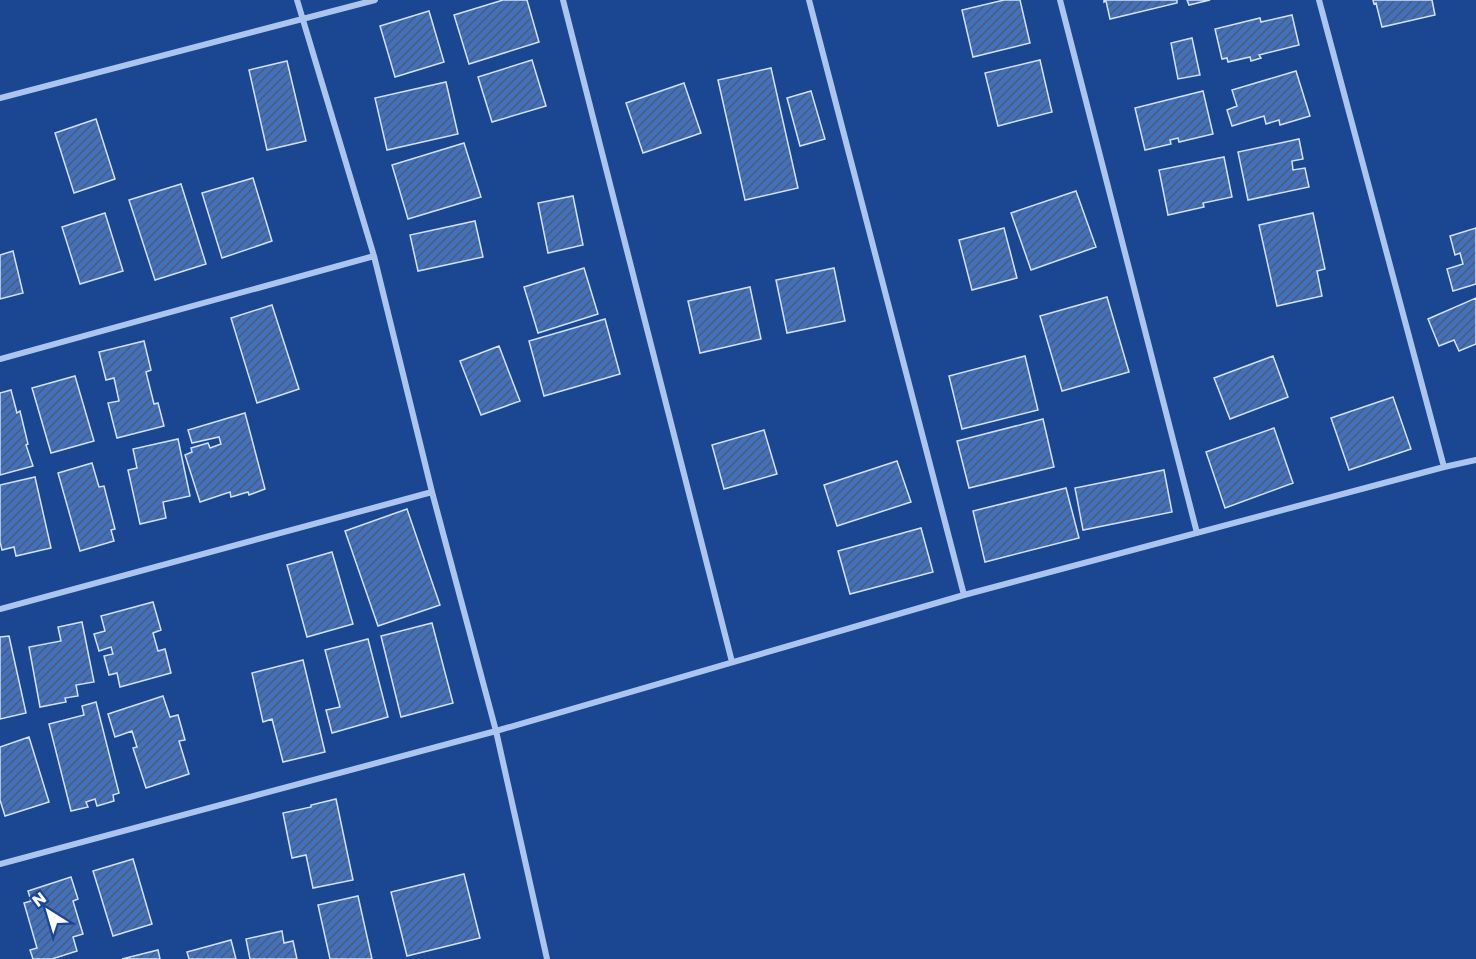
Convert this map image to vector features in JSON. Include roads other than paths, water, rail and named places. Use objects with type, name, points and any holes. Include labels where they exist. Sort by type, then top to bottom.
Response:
[{"type":"street","points":[[297,0],[374,256],[432,492],[496,731],[547,959]]},
{"type":"street","points":[[0,98],[375,0]]},
{"type":"street","points":[[563,0],[732,662]]},
{"type":"street","points":[[809,0],[964,595]]},
{"type":"street","points":[[1060,0],[1197,533]]},
{"type":"street","points":[[1319,0],[1444,467]]},
{"type":"street","points":[[0,359],[374,256]]},
{"type":"street","points":[[0,864],[496,731],[964,595],[1476,460]]},
{"type":"street","points":[[0,609],[432,492]]}]
